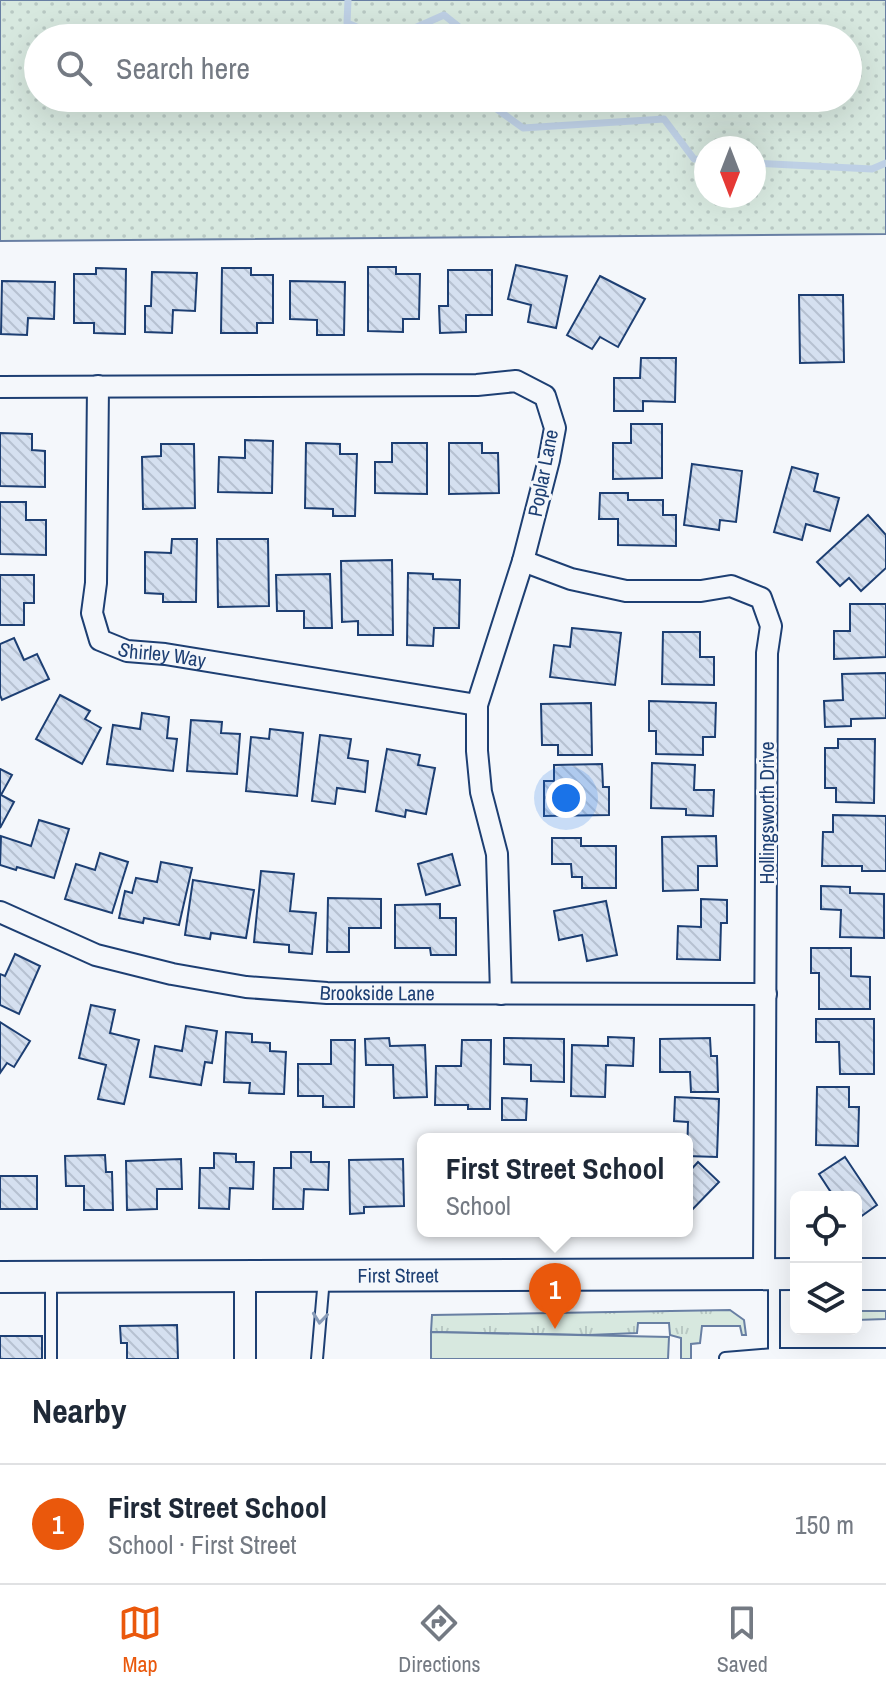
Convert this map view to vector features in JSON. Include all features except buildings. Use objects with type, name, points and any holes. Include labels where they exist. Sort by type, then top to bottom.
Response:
[{"type":"street","name":"Poplar Lane","points":[[0,387],[477,385],[516,381],[545,396],[555,428],[523,561],[477,705],[481,792],[497,854],[501,994]]},
{"type":"street","name":"Shirley Way","points":[[98,386],[96,583],[92,613],[100,640],[127,651],[165,654],[477,705]]},
{"type":"street","name":"Hollingsworth Drive","points":[[523,561],[571,579],[626,591],[701,591],[731,586],[761,598],[771,626],[767,653],[766,994],[778,1274]]},
{"type":"street","name":"Brookside Lane","points":[[0,912],[96,955],[172,974],[246,987],[327,993],[766,994]]},
{"type":"street","name":"First Street","points":[[0,1277],[778,1274]]},
{"type":"street","points":[[862,1274],[886,1274]]},
{"type":"street","points":[[245,1277],[245,1359]]},
{"type":"lane","points":[[774,1354],[778,1274]]},
{"type":"lane","points":[[317,1359],[325,1276]]},
{"type":"lane","points":[[51,1277],[51,1359]]},
{"type":"lane","points":[[725,1358],[774,1354],[886,1354]]},
{"type":"green space","points":[[0,0],[886,0],[886,234],[0,241]]},
{"type":"green space","points":[[730,1310],[744,1320],[746,1335],[742,1335],[740,1326],[702,1326],[700,1343],[691,1344],[691,1359],[681,1359],[681,1338],[670,1335],[669,1323],[638,1323],[637,1333],[589,1335],[431,1332],[432,1315]]},
{"type":"green space","points":[[862,1311],[886,1311],[886,1319],[862,1320]]},
{"type":"green space","points":[[431,1332],[669,1337],[668,1359],[431,1359]]},
{"type":"waterway","points":[[348,0],[347,23],[349,24]]},
{"type":"waterway","points":[[424,24],[444,15],[455,24]]},
{"type":"waterway","points":[[501,112],[523,128],[664,119],[694,159]]},
{"type":"waterway","points":[[766,164],[872,169],[886,163]]},
{"type":"place","name":"First Street School","points":[[555,1329]]}]
